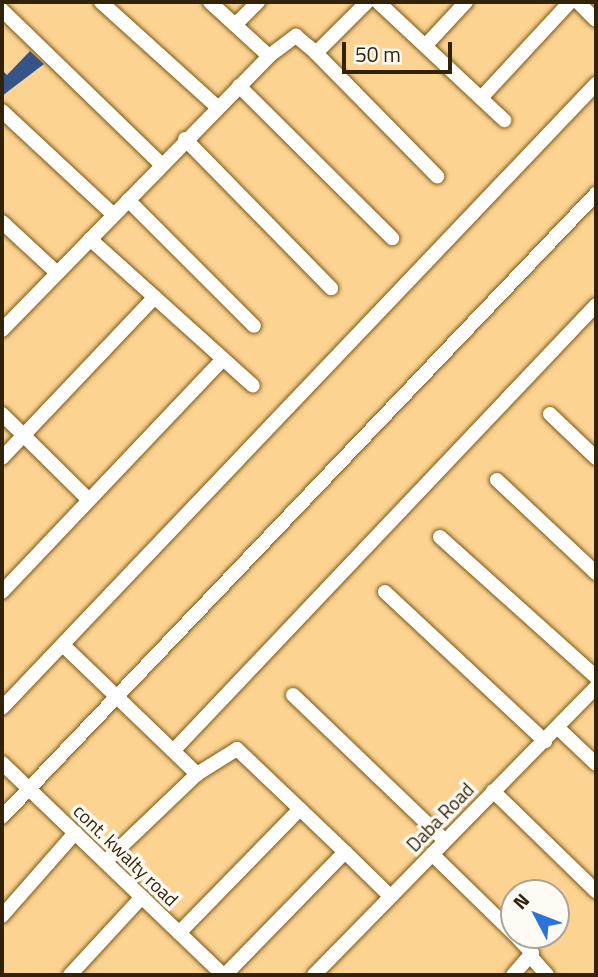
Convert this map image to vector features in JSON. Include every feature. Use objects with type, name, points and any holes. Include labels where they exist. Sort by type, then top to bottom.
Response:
[{"type":"street","points":[[102,2],[216,106]]},
{"type":"street","points":[[210,2],[268,56]]},
{"type":"street","points":[[235,25],[258,2]]},
{"type":"street","points":[[316,53],[367,2]]},
{"type":"street","points":[[379,2],[504,120]]},
{"type":"street","points":[[426,45],[466,2]]},
{"type":"street","points":[[481,98],[570,2]]},
{"type":"street","points":[[578,2],[596,20]]},
{"type":"street","points":[[2,10],[160,163]]},
{"type":"street","points":[[2,330],[216,106],[268,56],[296,36],[437,176]]},
{"type":"street","points":[[2,708],[64,646],[596,84]]},
{"type":"street","points":[[239,86],[392,238]]},
{"type":"street","points":[[2,111],[113,214]]},
{"type":"street","points":[[185,139],[331,288]]},
{"type":"street","points":[[2,817],[596,194]]},
{"type":"street","points":[[128,200],[254,327]]},
{"type":"street","points":[[2,222],[57,273]]},
{"type":"street","points":[[90,239],[253,386]]},
{"type":"street","points":[[2,458],[155,297]]},
{"type":"street","points":[[174,750],[595,310]]},
{"type":"street","points":[[2,592],[223,359]]},
{"type":"street","points":[[2,414],[89,500]]},
{"type":"street","points":[[550,414],[596,458]]},
{"type":"street","points":[[497,480],[596,573]]},
{"type":"street","points":[[440,537],[596,677]]},
{"type":"street","points":[[385,592],[545,741]]},
{"type":"street","points":[[64,646],[119,695],[197,774]]},
{"type":"street","name":"Daba Road","points":[[314,975],[493,790],[558,729],[596,687]]},
{"type":"street","points":[[293,695],[444,841]]},
{"type":"street","points":[[558,729],[596,764]]},
{"type":"street","points":[[105,862],[197,774],[240,750],[390,896]]},
{"type":"street","name":"cont. kwalty road","points":[[2,763],[224,975]]},
{"type":"street","points":[[493,790],[596,891]]},
{"type":"street","points":[[179,933],[299,809]]},
{"type":"street","points":[[2,916],[75,833]]},
{"type":"street","points":[[224,975],[345,852]]},
{"type":"street","points":[[432,855],[500,921]]},
{"type":"street","points":[[70,975],[142,897]]},
{"type":"street","points":[[525,949],[547,975]]},
{"type":"street","points":[[513,975],[531,957]]},
{"type":"building","points":[[30,51],[44,64],[2,96],[2,70],[7,75]]}]
